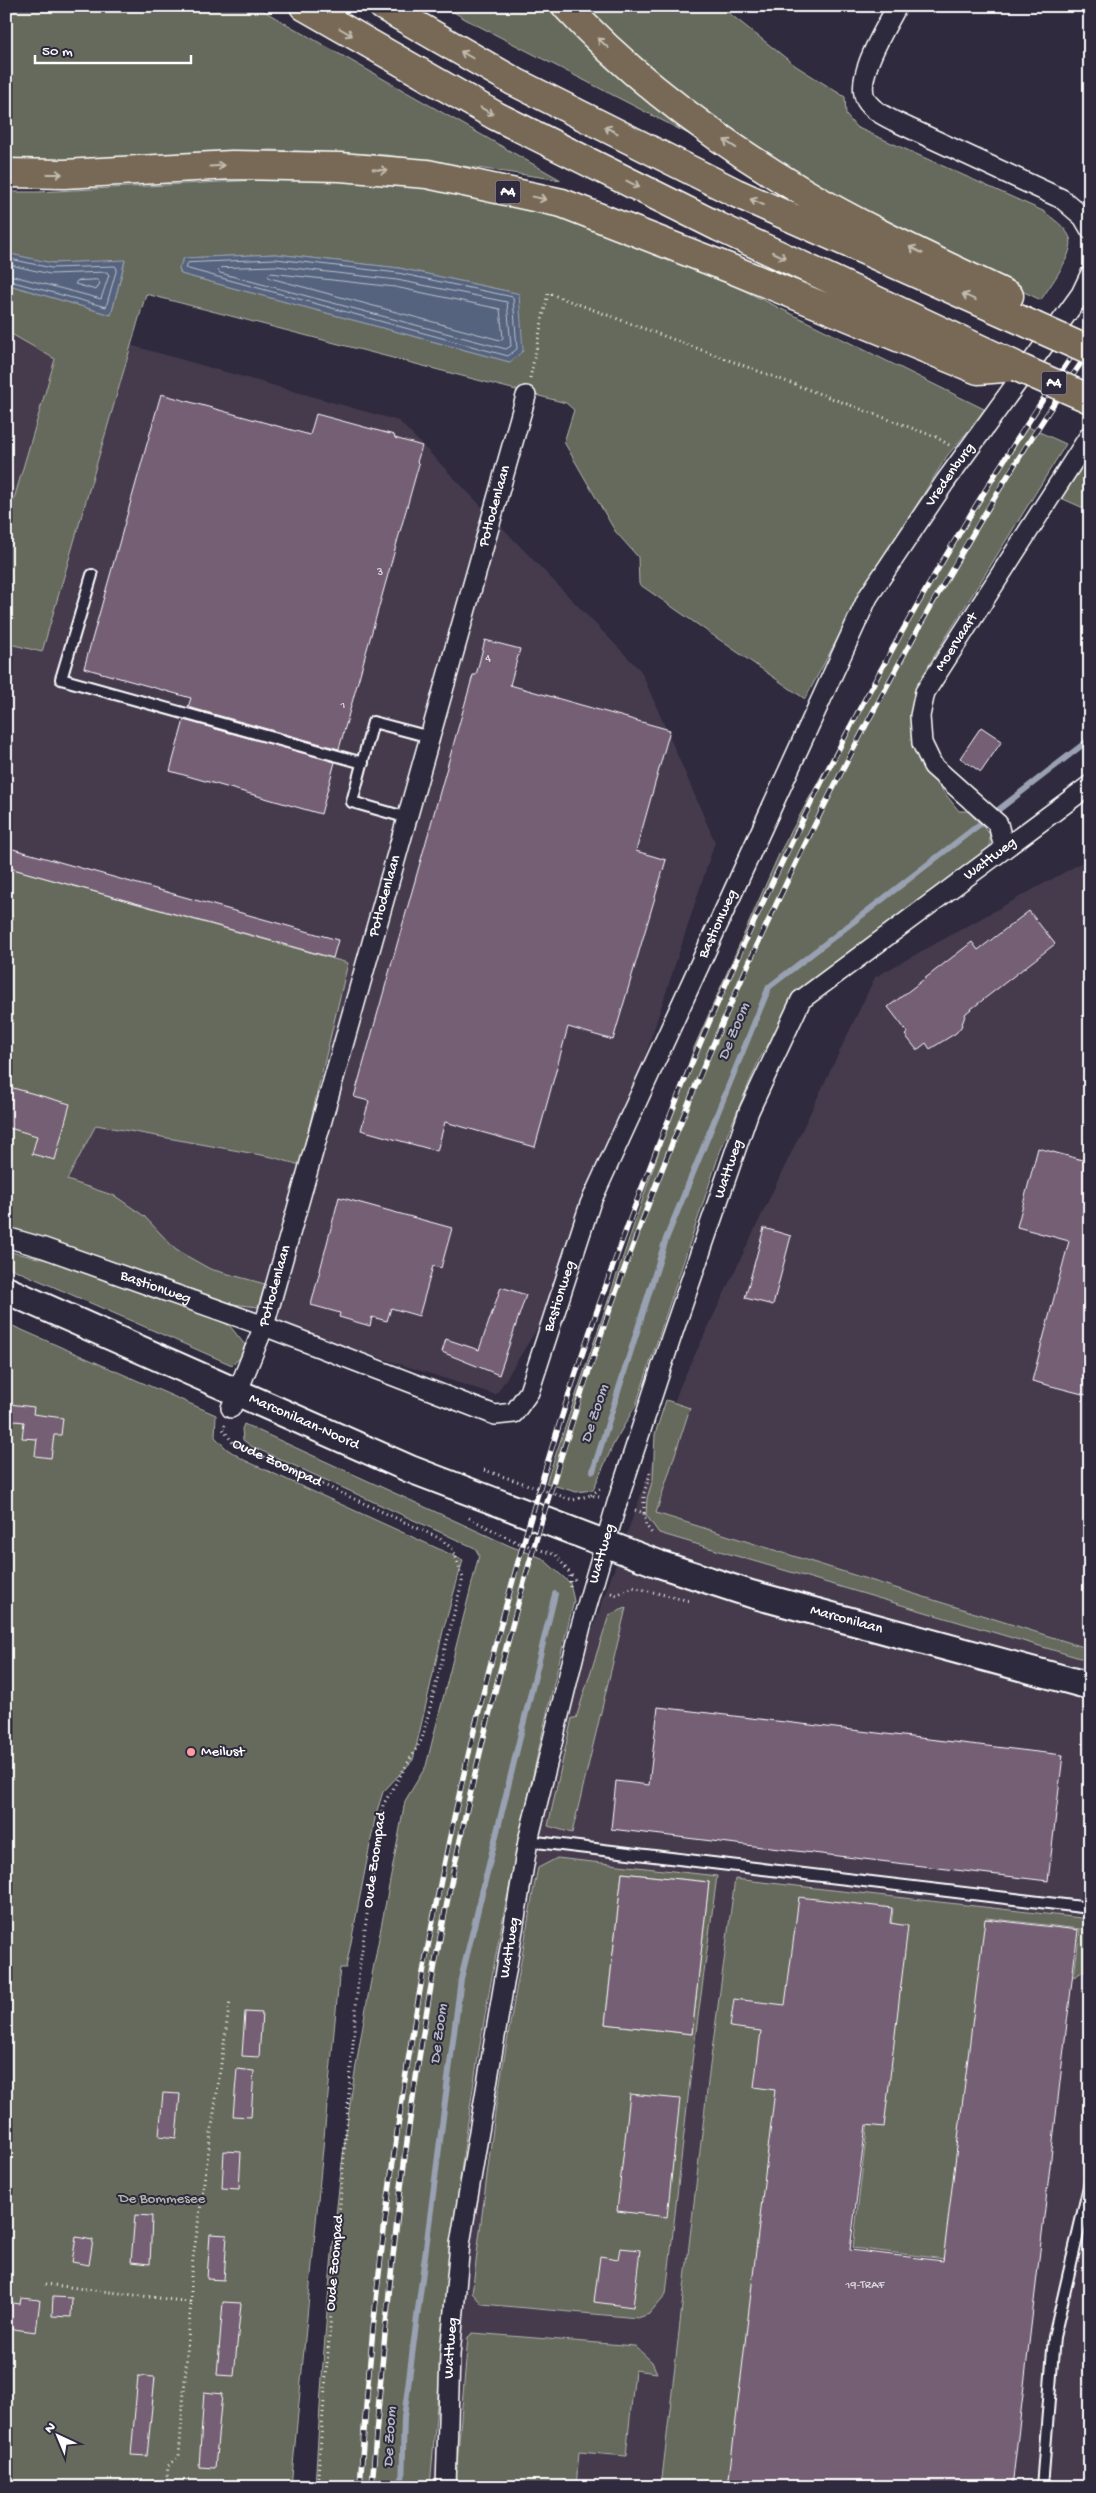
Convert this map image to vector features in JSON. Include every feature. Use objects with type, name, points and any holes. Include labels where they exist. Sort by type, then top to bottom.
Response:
[{"type":"highway","points":[[304,6],[496,116],[984,362]]},
{"type":"highway","points":[[383,6],[515,82],[728,189],[1024,315]]},
{"type":"highway","points":[[566,6],[589,31],[677,109],[800,190],[883,234],[1090,351]]},
{"type":"highway","name":"A4","points":[[6,173],[64,174],[232,165],[340,167],[427,174],[562,203],[752,277],[984,362],[1017,366],[1090,399]]},
{"type":"street","points":[[897,6],[867,68],[863,91],[867,101],[875,110],[894,121],[1062,199],[1084,217],[1090,229]]},
{"type":"street","name":"Vredenburg","points":[[826,685],[868,597],[919,519],[1081,294],[1090,275]]},
{"type":"street","name":"Potlodenlaan","points":[[234,1401],[264,1326],[526,396]]},
{"type":"street","name":"Moervaart","points":[[1004,848],[998,824],[933,766],[922,743],[920,716],[925,692],[1090,435]]},
{"type":"street","name":"Bastionweg","points":[[6,1237],[44,1248],[264,1326],[495,1415],[514,1413],[529,1392],[590,1204],[826,685]]},
{"type":"street","name":"Wattweg","points":[[446,2487],[450,2355],[460,2244],[528,1841],[581,1626],[671,1338],[746,1121],[801,1000],[1090,785]]},
{"type":"street","name":"Marconilaan-Noord","points":[[6,1290],[234,1401],[606,1544]]},
{"type":"street","name":"Marconilaan","points":[[606,1544],[659,1564],[751,1594],[1090,1686]]},
{"type":"lane","points":[[92,575],[61,679],[362,763]]},
{"type":"lane","points":[[408,818],[352,802],[373,722],[430,737]]},
{"type":"lane","points":[[528,1841],[1090,1908]]},
{"type":"lane","points":[[1042,2487],[1054,2337],[1090,2182]]},
{"type":"path","points":[[526,396],[548,292],[936,437],[965,454]]},
{"type":"path","name":"Oude Zoompad","points":[[234,1401],[223,1429],[233,1443],[439,1538],[453,1549],[463,1578],[422,1739],[383,1805],[359,1970],[317,2487]]},
{"type":"path","points":[[166,2487],[168,2466],[179,2456],[192,2302],[191,2273],[230,2000]]},
{"type":"path","points":[[45,2284],[192,2302]]},
{"type":"shaded area","points":[[6,310],[399,421],[641,671],[715,842],[578,1263],[496,1395],[6,1238]]},
{"type":"shaded area","points":[[1090,858],[1090,2487],[413,2487],[455,2011],[680,1386],[875,977]]},
{"type":"green space","points":[[6,6],[255,6],[561,180],[386,155],[270,150],[174,157],[106,167],[6,161]]},
{"type":"green space","points":[[444,6],[555,6],[704,142],[465,19]]},
{"type":"green space","points":[[581,6],[720,6],[796,66],[845,97],[846,115],[856,127],[1043,211],[1062,226],[1070,238],[1071,244],[1066,260],[1041,300],[876,223],[694,112]]},
{"type":"green space","points":[[312,177],[420,185],[547,212],[656,247],[986,410],[947,456],[857,602],[805,699],[639,584],[638,557],[615,531],[564,442],[574,410],[566,403],[146,294],[42,652],[6,643],[6,526],[55,359],[6,331],[6,284],[111,315],[125,261],[51,263],[6,253],[6,192],[38,192]],"holes":[[[276,254],[399,268],[516,293],[510,362],[181,274],[179,268],[184,258]]]},
{"type":"green space","points":[[1026,426],[1066,444],[930,663],[916,696],[923,766],[959,811],[968,811],[990,834],[990,847],[865,946],[784,1018],[759,1060],[720,1152],[636,1405],[614,1443],[593,1490],[576,1492],[546,1483],[694,1048],[780,852],[863,699]]},
{"type":"green space","points":[[1090,456],[1090,511],[1061,498]]},
{"type":"green space","points":[[6,867],[348,963],[300,1165],[272,1157],[96,1125],[67,1180],[115,1196],[144,1216],[176,1250],[210,1269],[265,1284],[258,1307],[233,1304],[166,1284],[6,1226]]},
{"type":"green space","points":[[6,1251],[61,1263],[153,1298],[214,1318],[230,1326],[245,1345],[241,1357],[232,1365],[6,1266]]},
{"type":"green space","name":"De Bommesee","points":[[6,1323],[216,1415],[215,1437],[227,1449],[244,1460],[463,1560],[443,1631],[413,1760],[383,1792],[376,1814],[346,1968],[340,1968],[291,2487],[6,2487]]},
{"type":"green space","points":[[666,1400],[690,1408],[656,1513],[1090,1649],[1090,1661],[659,1533],[646,1515],[647,1498],[653,1479],[655,1434]]},
{"type":"green space","points":[[244,1424],[510,1546],[542,1558],[570,1583],[574,1601],[544,1725],[517,1850],[481,2038],[452,2245],[430,2487],[315,2487],[335,2221],[352,2090],[366,2007],[405,1801],[426,1766],[479,1555],[475,1548],[251,1446],[243,1440],[242,1429]]},
{"type":"green space","points":[[626,1608],[572,1833],[548,1826],[572,1718],[576,1718],[609,1615]]},
{"type":"green space","points":[[557,1858],[717,1876],[692,2062],[666,2294],[649,2314],[638,2318],[482,2304],[472,2293],[496,2105],[538,1868]],"holes":[[[622,1873],[709,1882],[692,2034],[605,2024]]]},
{"type":"green space","points":[[735,1879],[1090,1919],[1090,1967],[1074,1977],[1080,1929],[986,1918],[945,2259],[853,2248],[893,1909],[800,1898],[731,2487],[661,2487],[709,2073]]},
{"type":"green space","points":[[473,2333],[635,2346],[652,2362],[657,2373],[635,2370],[626,2456],[579,2452],[576,2487],[455,2487],[468,2337]]},
{"type":"water","points":[[6,253],[52,263],[125,260],[111,315],[6,284]]},
{"type":"water","points":[[276,254],[399,268],[519,294],[523,351],[510,362],[181,274],[179,268],[184,258]]},
{"type":"building","points":[[161,394],[310,435],[316,414],[394,435],[395,438],[422,446],[417,462],[419,464],[339,749],[188,707],[191,698],[84,668]]},
{"type":"building","points":[[485,640],[520,649],[510,685],[670,730],[636,851],[666,860],[613,1040],[568,1027],[535,1147],[445,1122],[437,1151],[361,1130],[369,1101],[354,1097],[473,675],[476,675]]},
{"type":"building","points":[[184,720],[335,762],[321,814],[170,771]]},
{"type":"building","points":[[981,727],[1002,741],[981,772],[960,758]]},
{"type":"building","points":[[6,847],[338,940],[333,958],[6,867]]},
{"type":"building","points":[[1029,911],[1055,944],[966,1013],[961,1027],[956,1033],[930,1049],[926,1043],[917,1050],[905,1035],[908,1033],[888,1007],[972,942],[978,950]]},
{"type":"building","points":[[6,1086],[70,1104],[55,1160],[32,1154],[37,1136],[6,1127]]},
{"type":"building","points":[[1038,1148],[1090,1162],[1090,1396],[1032,1381],[1069,1241],[1017,1227]]},
{"type":"building","points":[[339,1197],[452,1228],[441,1268],[433,1266],[419,1316],[391,1308],[387,1321],[372,1317],[370,1326],[339,1317],[340,1313],[311,1305]]},
{"type":"building","points":[[764,1228],[791,1236],[773,1305],[745,1298]]},
{"type":"building","points":[[501,1287],[526,1295],[499,1375],[442,1352],[446,1339],[479,1350]]},
{"type":"building","points":[[9,1404],[34,1407],[33,1414],[63,1418],[61,1435],[54,1435],[51,1458],[35,1456],[37,1439],[22,1438],[24,1422],[6,1420]]},
{"type":"building","points":[[658,1707],[1063,1755],[1048,1881],[611,1829],[616,1781],[649,1785]]},
{"type":"building","points":[[622,1873],[709,1882],[692,2034],[605,2024]]},
{"type":"building","points":[[799,1897],[892,1908],[890,1923],[908,1926],[884,2127],[866,2125],[850,2250],[943,2261],[985,1919],[1078,1930],[1012,2487],[728,2487],[775,2090],[754,2087],[761,2031],[730,2027],[734,1999],[785,2005]]},
{"type":"building","points":[[245,2012],[262,2013],[259,2057],[242,2056]]},
{"type":"building","points":[[237,2069],[254,2071],[251,2117],[233,2116]]},
{"type":"building","points":[[163,2093],[180,2094],[176,2138],[159,2136]]},
{"type":"building","points":[[630,2094],[680,2099],[667,2217],[617,2211]]},
{"type":"building","points":[[224,2151],[241,2152],[239,2189],[222,2188]]},
{"type":"building","points":[[135,2215],[152,2216],[150,2264],[131,2262]]},
{"type":"building","points":[[210,2234],[227,2235],[224,2280],[207,2279]]},
{"type":"building","points":[[76,2237],[93,2240],[89,2265],[72,2262]]},
{"type":"building","points":[[620,2248],[640,2250],[633,2307],[594,2302],[600,2256],[618,2259]]},
{"type":"building","points":[[53,2297],[72,2298],[71,2317],[52,2316]]},
{"type":"building","points":[[21,2298],[40,2300],[36,2332],[6,2328],[6,2302],[20,2304]]},
{"type":"building","points":[[223,2302],[241,2303],[234,2376],[217,2375]]},
{"type":"building","points":[[138,2376],[155,2377],[147,2456],[131,2455]]},
{"type":"building","points":[[204,2392],[222,2394],[215,2468],[199,2467]]},
{"type":"waterway","name":"De Zoom","points":[[593,1471],[666,1239],[769,987],[1090,739]]},
{"type":"waterway","name":"De Zoom","points":[[402,2487],[404,2417],[461,1979],[555,1594]]},
{"type":"railway","points":[[360,2487],[388,2200],[434,1916],[498,1635],[581,1359],[681,1089],[799,827],[936,573],[1090,329]]},
{"type":"railway","points":[[372,2487],[396,2224],[413,2094],[435,1964],[468,1805],[506,1648],[550,1492],[600,1338],[656,1186],[717,1036],[783,889],[856,744],[938,593],[996,494],[1090,350]]},
{"type":"place","name":"Meilust","points":[[191,1752]]}]
